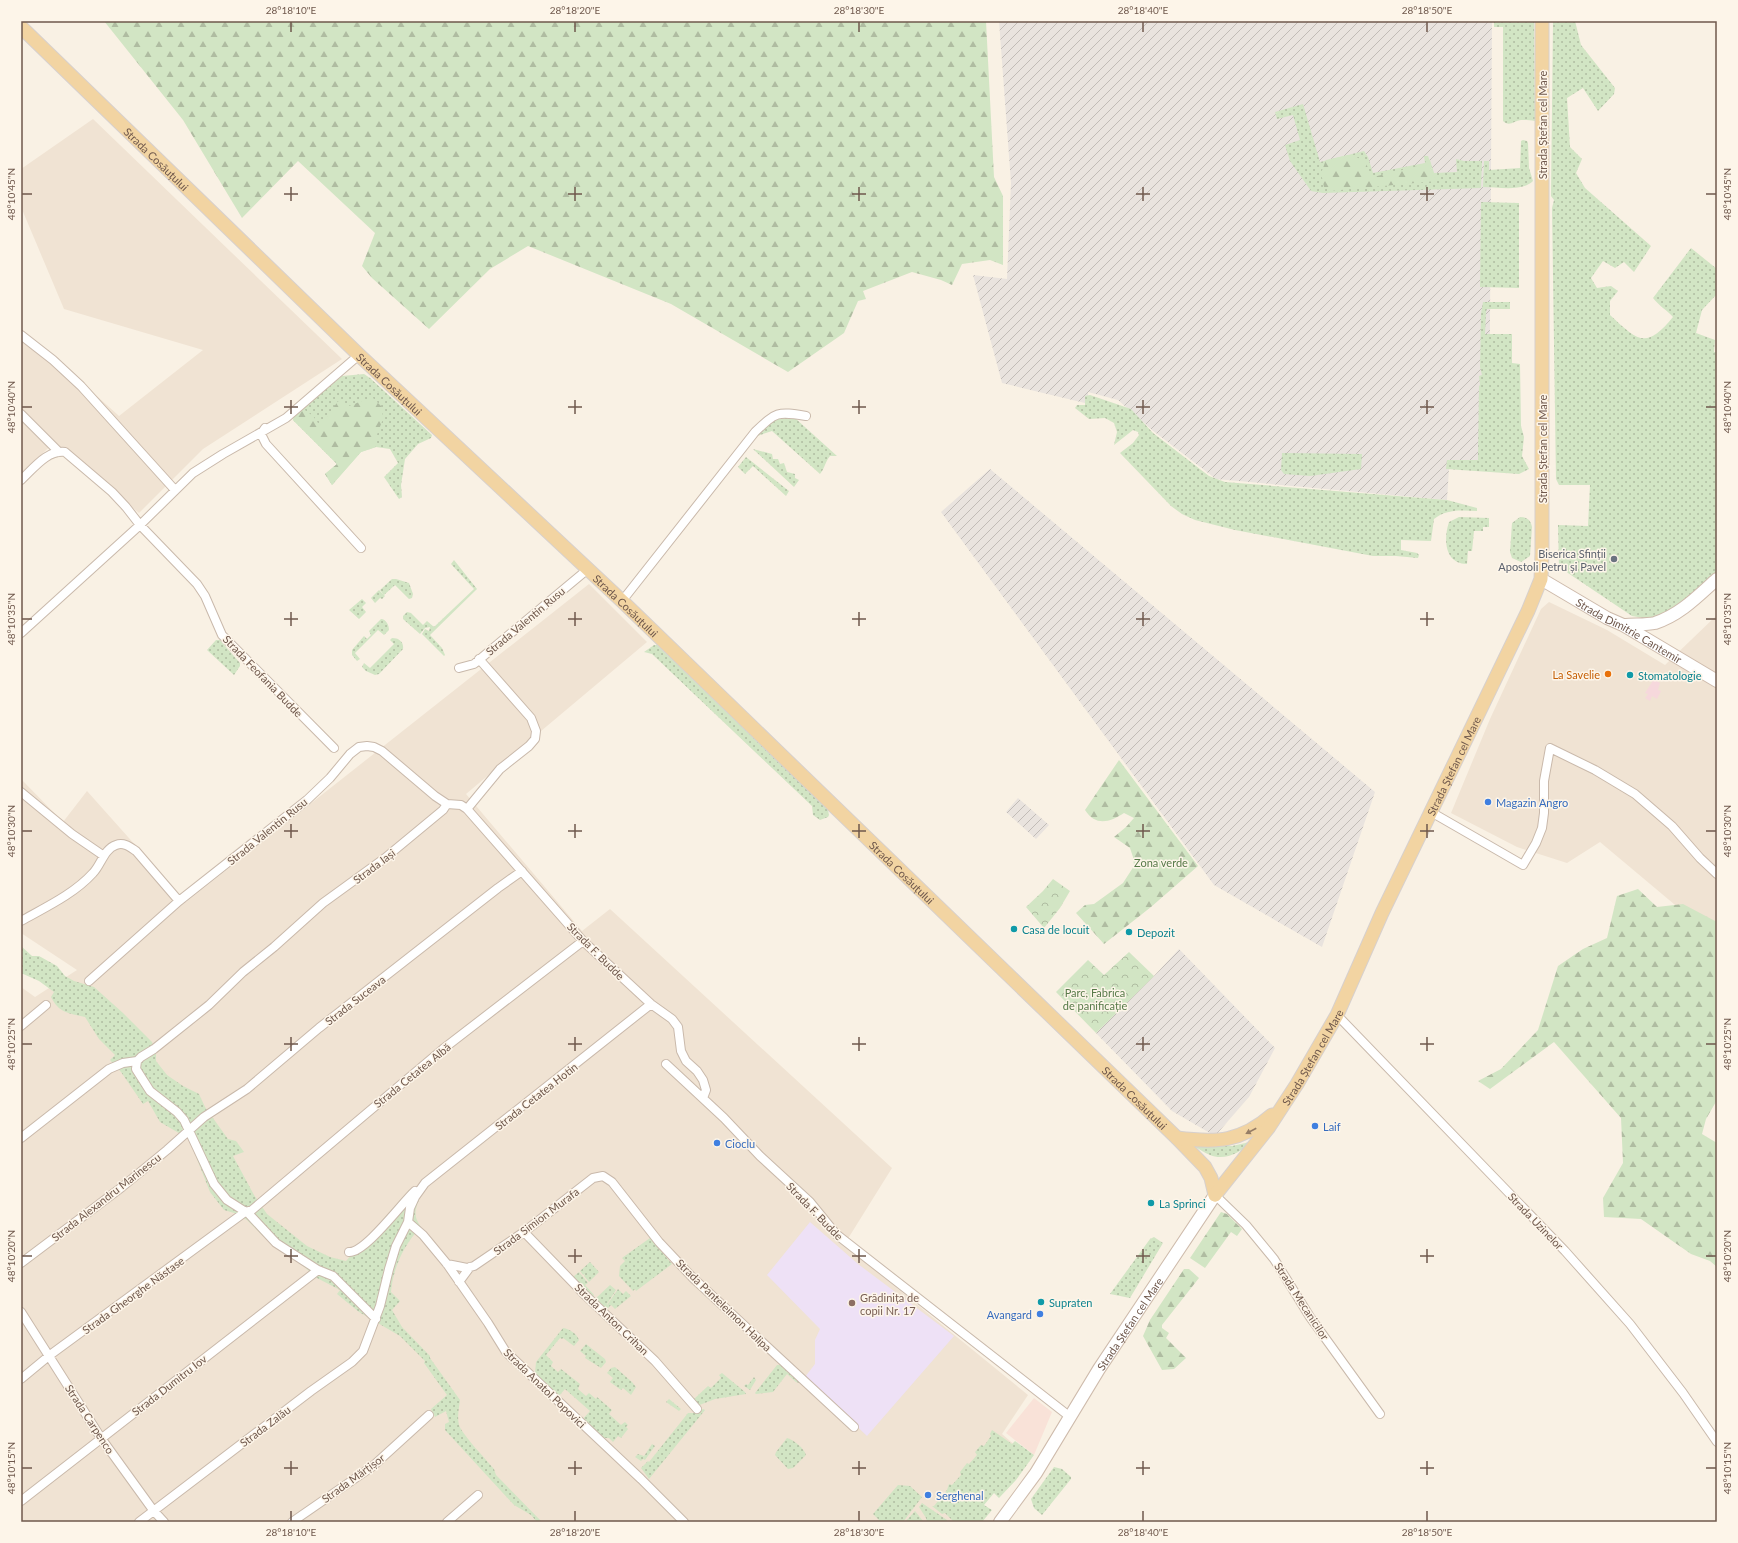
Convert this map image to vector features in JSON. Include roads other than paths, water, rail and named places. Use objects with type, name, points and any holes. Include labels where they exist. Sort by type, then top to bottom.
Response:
[{"type":"main road","name":"Strada Ștefan cel Mare","points":[[1000,1522],[1036,1473],[1069,1416],[1130,1320],[1215,1195],[1256,1146],[1297,1084],[1336,1015],[1382,913],[1528,610],[1541,579],[1542,21]]},
{"type":"main road","name":"Strada Cosăuțului","points":[[21,27],[359,355],[622,601],[1177,1138],[1205,1168],[1211,1178],[1215,1195]]},
{"type":"main road","name":"Strada Dimitrie Cantemir","points":[[1541,579],[1607,618],[1623,625],[1717,681]]},
{"type":"main road","points":[[1623,625],[1655,623],[1670,616],[1687,607],[1717,580]]},
{"type":"main road","points":[[1177,1138],[1218,1141],[1239,1136],[1261,1124],[1281,1107]]},
{"type":"street","points":[[21,335],[53,360],[81,386],[175,490]]},
{"type":"street","points":[[21,633],[140,525],[175,490],[199,469],[265,428],[286,418],[359,355]]},
{"type":"street","points":[[622,601],[755,432],[772,416],[787,413],[806,416]]},
{"type":"street","name":"Strada Feofania Budde","points":[[21,414],[59,452],[65,452],[97,478],[126,507],[140,525],[197,584],[205,596],[222,635],[334,748]]},
{"type":"street","points":[[265,428],[261,434],[266,444],[361,548]]},
{"type":"street","points":[[21,480],[51,453],[59,452]]},
{"type":"street","name":"Strada Valentin Rusu","points":[[459,668],[474,664],[588,569]]},
{"type":"street","points":[[447,804],[461,805],[467,809],[500,769],[535,739],[536,731],[532,718],[479,659]]},
{"type":"street","name":"Strada Valentin Rusu","points":[[89,981],[179,901],[307,800],[330,778],[350,754],[359,748],[367,746],[374,747],[382,751],[435,796],[447,804]]},
{"type":"street","points":[[1431,812],[1523,865],[1536,843],[1542,828],[1544,813],[1544,781],[1550,748],[1595,770],[1635,794],[1672,826],[1700,858],[1717,874]]},
{"type":"street","points":[[21,792],[72,834],[104,856]]},
{"type":"street","name":"Strada Iași","points":[[137,1065],[141,1057],[154,1049],[209,1005],[243,972],[274,947],[323,903],[385,858],[442,810],[447,804]]},
{"type":"street","name":"Strada F. Budde","points":[[467,809],[583,941],[651,1004],[672,1019],[678,1027],[681,1050],[686,1061],[697,1071],[703,1080],[706,1090],[703,1098]]},
{"type":"street","points":[[21,921],[77,887],[93,873],[108,850],[116,844],[127,845],[136,851],[179,901]]},
{"type":"street","name":"Strada Suceava","points":[[189,1129],[216,1107],[247,1089],[352,1002],[522,871]]},
{"type":"street","name":"Strada Cetatea Albă","points":[[245,1212],[252,1210],[443,1049],[583,941]]},
{"type":"street","name":"Strada Cetatea Hotin","points":[[376,1319],[396,1246],[408,1222],[414,1196],[425,1183],[651,1004]]},
{"type":"street","points":[[21,1026],[46,1005]]},
{"type":"street","name":"Strada Uzinelor","points":[[1336,1015],[1570,1256],[1630,1324],[1683,1393],[1717,1442]]},
{"type":"street","points":[[21,1138],[110,1069],[123,1063],[137,1065],[150,1091],[177,1112],[189,1129],[214,1184],[227,1200],[245,1212],[276,1243],[318,1270],[333,1276],[376,1319]]},
{"type":"street","name":"Strada F. Budde","points":[[666,1064],[744,1138],[760,1156],[810,1202],[836,1234],[1069,1416]]},
{"type":"street","name":"Strada Alexandru Marinescu","points":[[21,1263],[122,1187],[167,1150],[189,1129]]},
{"type":"street","name":"Strada Simion Murafa","points":[[459,1282],[470,1267],[493,1254],[524,1232],[593,1178],[603,1176]]},
{"type":"street","name":"Strada Panteleimon Halipa","points":[[603,1176],[612,1182],[659,1242],[693,1278],[854,1428]]},
{"type":"street","name":"Strada Cetatea Hotin","points":[[349,1252],[354,1252],[361,1248],[411,1194],[421,1188]]},
{"type":"street","name":"Strada Mecanicilor","points":[[1215,1195],[1246,1225],[1274,1259],[1310,1317],[1380,1414]]},
{"type":"street","name":"Strada Gheorghe Năstase","points":[[21,1379],[50,1355],[245,1212]]},
{"type":"street","name":"Strada Anatol Popovici","points":[[408,1222],[423,1235],[447,1264],[506,1352],[641,1479],[684,1522]]},
{"type":"street","name":"Strada Anton Crihan","points":[[524,1232],[580,1290],[656,1361],[698,1409]]},
{"type":"street","points":[[447,1264],[470,1267]]},
{"type":"street","name":"Strada Dumitru Iov","points":[[21,1501],[318,1270]]},
{"type":"street","name":"Strada Carpenco","points":[[21,1312],[50,1355],[101,1438],[153,1510],[164,1522]]},
{"type":"street","name":"Strada Zalău","points":[[139,1522],[352,1362],[363,1352],[376,1319]]},
{"type":"street","name":"Strada Mărțișor","points":[[292,1522],[373,1466],[429,1415]]},
{"type":"street","points":[[447,1522],[478,1495]]},
{"type":"place","name":"Biserica Sfinții Apostoli Petru și Pavel","points":[[1614,559]]},
{"type":"place","name":"La Savelie","points":[[1608,674]]},
{"type":"place","name":"Stomatologie","points":[[1630,675]]},
{"type":"place","name":"Magazin Angro","points":[[1488,802]]},
{"type":"place","name":"Casa de locuit","points":[[1014,929]]},
{"type":"place","name":"Depozit","points":[[1129,932]]},
{"type":"place","name":"Laif","points":[[1315,1126]]},
{"type":"place","name":"Cioclu","points":[[717,1143]]},
{"type":"place","name":"La Sprinci","points":[[1151,1203]]},
{"type":"place","name":"Supraten","points":[[1041,1302]]},
{"type":"place","name":"Grădinița de copii Nr. 17","points":[[852,1303]]},
{"type":"place","name":"Avangard","points":[[1040,1314]]},
{"type":"place","name":"Serghenal","points":[[928,1495]]},
{"type":"park label","name":"Zona verde","points":[[1161,862]]},
{"type":"park label","name":"Parc, Fabrica de panificație","points":[[1095,998]]}]
